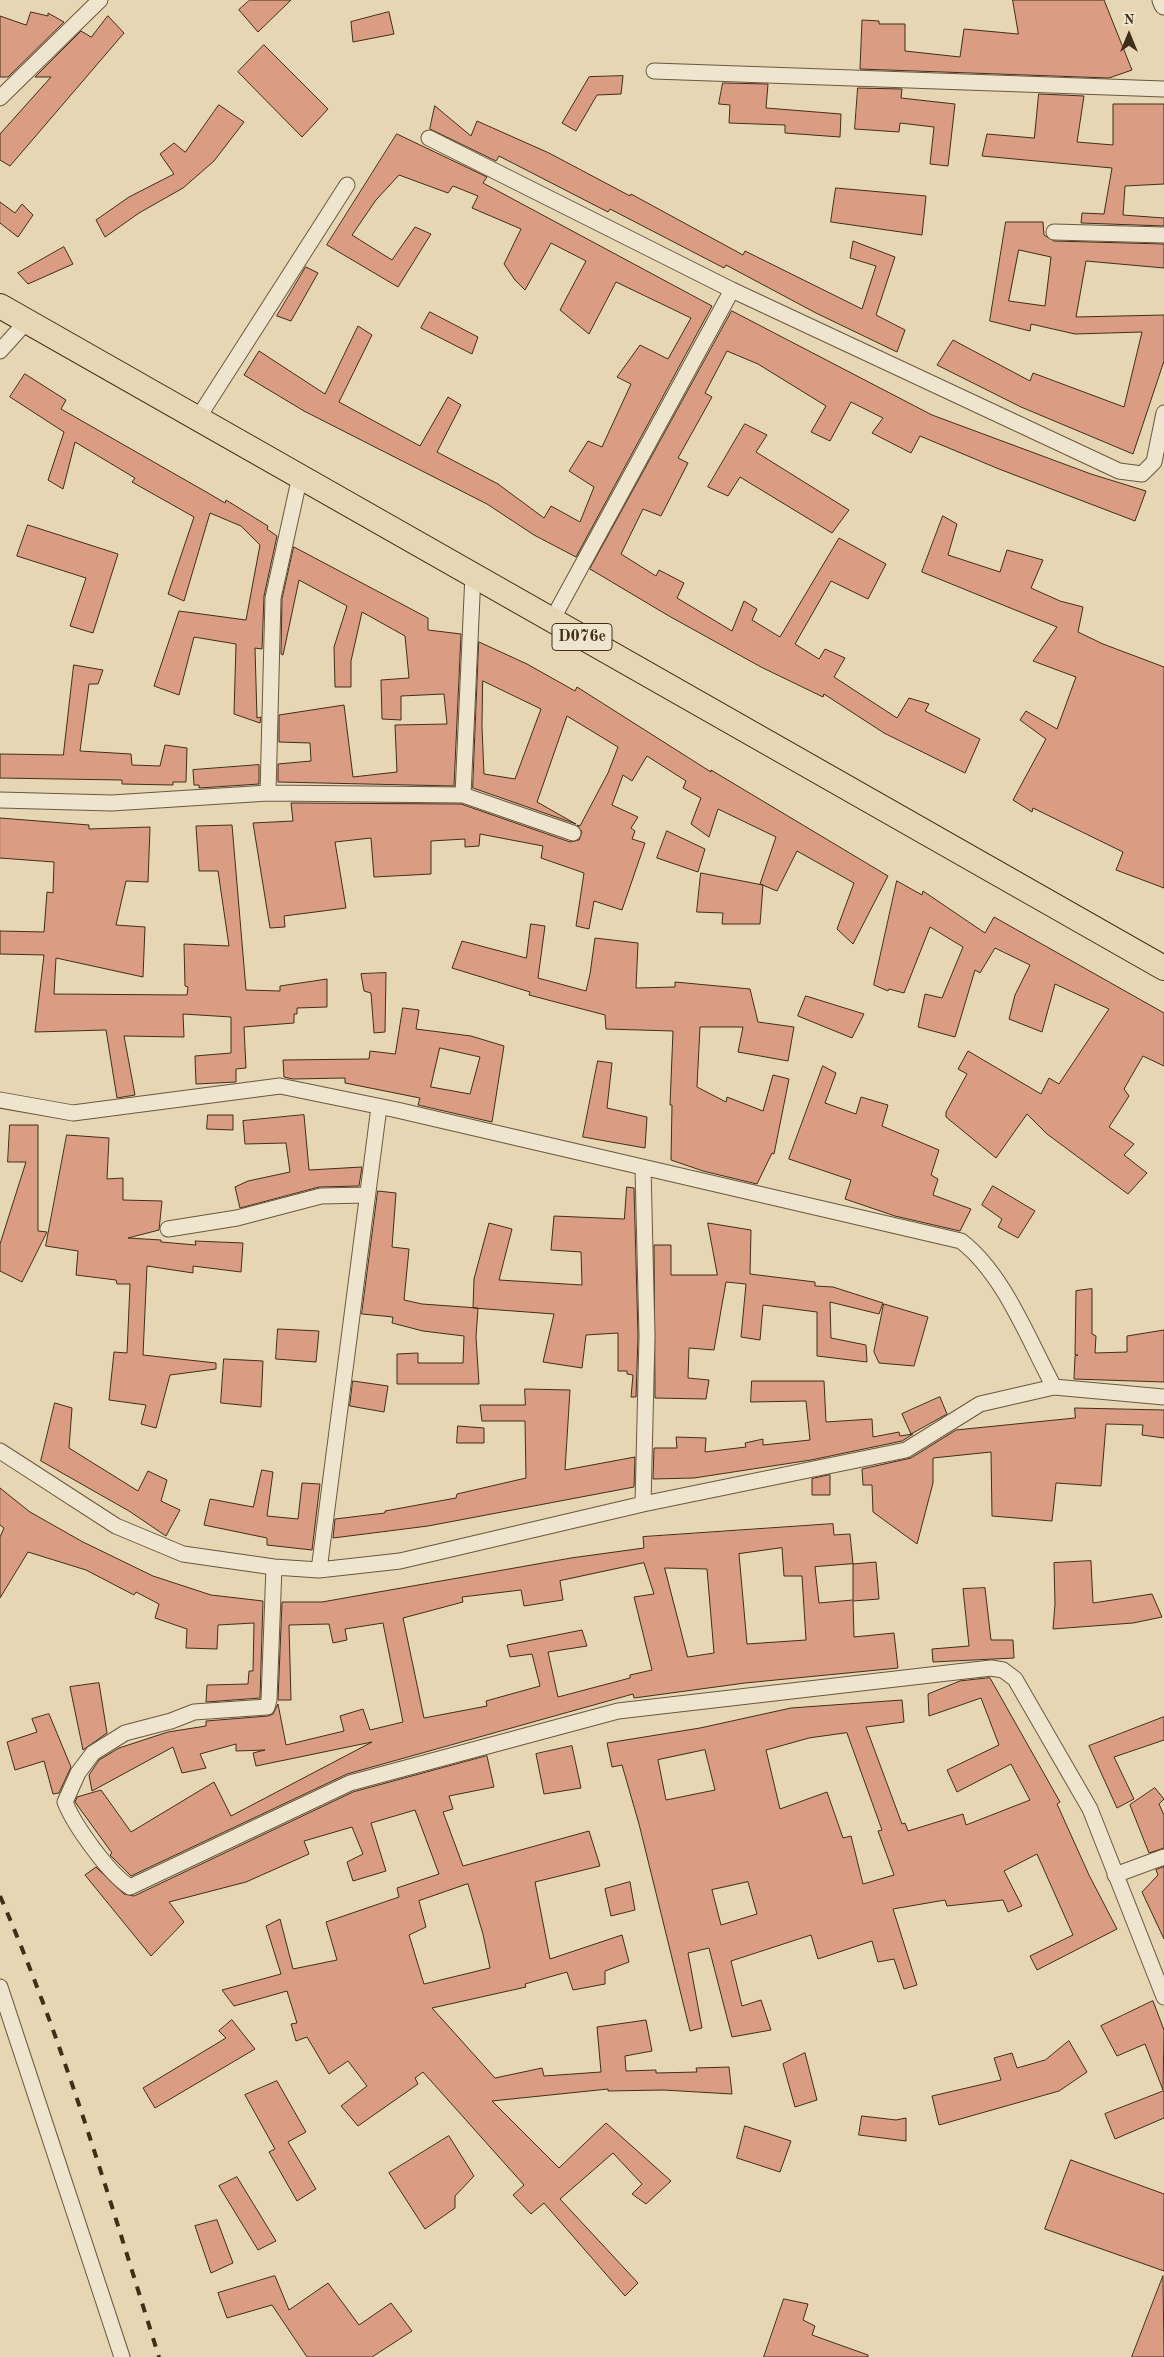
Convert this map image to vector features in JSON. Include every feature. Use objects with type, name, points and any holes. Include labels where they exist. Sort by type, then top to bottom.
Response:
[{"type":"main road","name":"D076e","points":[[0,306],[1164,968]]},
{"type":"street","points":[[0,98],[100,0]]},
{"type":"street","points":[[1162,0],[1164,5]]},
{"type":"street","points":[[654,71],[1164,89]]},
{"type":"street","points":[[429,138],[732,290],[1119,471],[1142,474],[1154,462],[1164,413]]},
{"type":"street","points":[[198,418],[347,185]]},
{"type":"street","points":[[1054,232],[1164,235]]},
{"type":"street","points":[[552,620],[732,290]]},
{"type":"street","points":[[0,351],[27,321]]},
{"type":"street","points":[[268,792],[273,598],[300,476]]},
{"type":"street","points":[[463,795],[472,574]]},
{"type":"street","points":[[0,800],[112,803],[268,792],[463,795],[574,833]]},
{"type":"street","points":[[0,1100],[73,1113],[280,1086],[961,1241],[978,1254],[994,1275],[1054,1387]]},
{"type":"street","points":[[319,1570],[379,1107]]},
{"type":"street","points":[[643,1168],[647,1336],[643,1504]]},
{"type":"street","points":[[168,1229],[237,1218],[321,1196],[367,1195]]},
{"type":"street","points":[[0,1451],[116,1526],[183,1554],[274,1567],[319,1570],[400,1561],[643,1504],[906,1450],[980,1404],[1054,1387],[1164,1397]]},
{"type":"street","points":[[274,1567],[269,1700],[267,1707],[194,1712],[171,1721],[125,1733],[93,1753],[78,1773],[66,1802],[70,1815],[112,1873],[130,1887],[350,1783],[618,1711],[991,1668],[1003,1670],[1016,1679],[1090,1810],[1164,1997]]},
{"type":"street","points":[[1116,1875],[1164,1858]]},
{"type":"street","points":[[0,1987],[122,2357]]},
{"type":"building","points":[[250,0],[291,0],[258,32],[239,10]]},
{"type":"building","points":[[1013,0],[1104,0],[1132,70],[1109,78],[860,69],[862,20],[879,21],[879,24],[905,24],[905,51],[960,57],[964,29],[1018,34]]},
{"type":"building","points":[[31,12],[48,16],[48,13],[64,22],[8,77],[0,77],[0,16],[26,25]]},
{"type":"building","points":[[389,12],[394,34],[353,42],[351,22]]},
{"type":"building","points":[[108,16],[124,33],[10,166],[0,160],[0,134],[51,77],[35,77],[81,31],[91,37]]},
{"type":"building","points":[[264,45],[328,109],[302,137],[238,72]]},
{"type":"building","points":[[623,76],[621,94],[597,95],[576,131],[562,123],[589,77]]},
{"type":"building","points":[[723,83],[768,84],[766,108],[841,114],[840,137],[785,133],[785,125],[729,123],[730,105],[719,104]]},
{"type":"building","points":[[858,88],[902,89],[901,98],[955,104],[948,166],[930,164],[934,127],[900,123],[899,132],[855,129]]},
{"type":"building","points":[[1039,94],[1084,96],[1077,142],[1113,145],[1113,104],[1164,104],[1164,184],[1125,186],[1123,215],[1164,218],[1164,226],[1081,223],[1082,213],[1104,214],[1112,168],[982,156],[987,134],[1034,138]]},
{"type":"building","points":[[219,105],[244,122],[214,161],[183,188],[139,213],[105,237],[96,220],[129,197],[174,174],[160,154],[174,143],[185,152]]},
{"type":"building","points":[[435,106],[471,136],[477,121],[549,153],[630,196],[631,194],[743,255],[745,251],[862,309],[876,266],[850,258],[853,241],[895,257],[876,315],[905,330],[897,352],[816,313],[726,265],[724,268],[610,209],[608,212],[499,156],[496,161],[430,129]]},
{"type":"building","points":[[397,134],[487,177],[483,183],[712,306],[576,557],[534,535],[487,504],[304,411],[244,375],[259,351],[325,394],[358,326],[372,335],[339,402],[420,446],[448,397],[461,405],[437,452],[498,484],[544,518],[551,506],[580,522],[594,487],[569,471],[588,441],[602,447],[631,384],[617,377],[640,345],[668,359],[691,318],[616,282],[589,334],[560,310],[586,261],[551,243],[525,290],[504,264],[521,229],[472,208],[478,196],[453,186],[448,193],[399,175],[376,200],[352,235],[392,260],[415,227],[431,234],[398,287],[327,245]]},
{"type":"building","points":[[836,188],[926,196],[922,235],[831,222]]},
{"type":"building","points":[[0,202],[15,213],[22,204],[33,215],[18,237],[0,223]]},
{"type":"building","points":[[1006,222],[1043,222],[1044,235],[1054,241],[1164,244],[1164,268],[1086,261],[1076,317],[1164,315],[1164,361],[1133,454],[1021,407],[937,365],[953,340],[1030,381],[1033,373],[1124,407],[1142,332],[1075,334],[1031,324],[1030,331],[990,321]],"holes":[[[1019,250],[1051,257],[1045,306],[1009,301]]]},
{"type":"building","points":[[64,247],[73,264],[28,284],[18,273]]},
{"type":"building","points":[[306,267],[318,273],[291,321],[277,316]]},
{"type":"building","points":[[732,311],[932,415],[1091,474],[1146,491],[1135,521],[999,469],[920,436],[911,453],[872,433],[883,418],[851,402],[830,441],[811,432],[826,406],[758,364],[727,351],[705,393],[712,397],[678,458],[688,463],[661,516],[643,509],[621,554],[656,576],[659,570],[684,583],[677,598],[732,631],[744,601],[757,609],[752,620],[780,637],[839,538],[886,564],[868,599],[831,581],[795,644],[819,659],[825,649],[845,658],[834,677],[897,718],[909,698],[929,704],[925,711],[980,739],[965,773],[884,733],[824,694],[823,697],[761,667],[590,569]]},
{"type":"building","points":[[430,312],[478,337],[472,354],[421,328]]},
{"type":"building","points":[[25,374],[66,400],[61,409],[225,503],[226,500],[268,526],[267,529],[277,536],[264,596],[262,649],[255,648],[257,718],[261,717],[260,723],[234,714],[236,644],[194,637],[179,695],[154,686],[179,611],[246,620],[260,545],[241,526],[210,513],[184,601],[168,594],[194,517],[132,482],[135,478],[75,442],[63,489],[48,480],[64,432],[10,397]]},
{"type":"building","points":[[745,424],[767,435],[756,452],[849,510],[832,533],[740,477],[728,496],[708,487]]},
{"type":"building","points":[[943,516],[957,524],[948,555],[1000,572],[1007,550],[1043,560],[1031,588],[1060,601],[1083,607],[1078,632],[1103,644],[1164,667],[1164,888],[1116,870],[1123,852],[1033,808],[1032,812],[1013,800],[1046,739],[1020,720],[1026,711],[1057,729],[1076,677],[1033,661],[1057,627],[922,572]]},
{"type":"building","points":[[28,525],[118,554],[93,633],[70,626],[86,578],[17,556]]},
{"type":"building","points":[[294,547],[428,618],[428,630],[461,634],[454,786],[278,782],[278,764],[311,761],[310,743],[279,742],[279,715],[344,705],[353,777],[397,772],[395,725],[447,724],[444,694],[401,696],[401,720],[382,719],[381,680],[409,678],[405,636],[362,612],[351,661],[351,687],[335,687],[334,647],[347,606],[299,580],[283,655],[281,654],[282,599]]},
{"type":"building","points":[[479,642],[527,664],[575,691],[577,687],[711,772],[711,770],[888,876],[853,944],[837,929],[854,883],[797,851],[777,891],[760,884],[776,837],[718,809],[709,837],[691,824],[701,798],[683,788],[686,781],[647,756],[632,781],[623,775],[612,805],[638,817],[631,828],[635,831],[632,839],[645,843],[622,910],[594,901],[589,929],[576,926],[584,873],[541,858],[543,846],[480,834],[479,846],[465,847],[465,839],[431,841],[431,874],[374,877],[371,838],[335,842],[346,908],[284,916],[285,927],[270,928],[253,823],[293,821],[291,803],[461,804],[570,842],[579,840],[582,832],[577,825],[580,826],[608,773],[618,747],[567,716],[537,802],[576,824],[473,788]],"holes":[[[483,681],[541,709],[515,779],[484,774]]]},
{"type":"building","points":[[74,665],[103,670],[98,684],[89,684],[80,751],[131,754],[132,765],[160,766],[165,745],[187,748],[186,782],[173,782],[173,785],[122,784],[122,780],[0,778],[0,754],[63,755]]},
{"type":"building","points":[[259,765],[259,784],[199,788],[199,785],[194,785],[193,770]]},
{"type":"building","points":[[0,818],[89,825],[89,829],[150,827],[148,882],[126,881],[116,925],[145,927],[143,977],[56,958],[54,994],[187,995],[184,944],[229,946],[218,871],[199,871],[196,826],[232,825],[246,990],[280,991],[280,986],[327,979],[327,1007],[297,1008],[297,1014],[294,1014],[294,1023],[244,1027],[246,1068],[236,1069],[236,1082],[196,1084],[195,1056],[231,1053],[231,1017],[183,1014],[184,1037],[124,1036],[135,1095],[117,1098],[106,1030],[35,1032],[44,955],[0,954],[0,931],[44,932],[47,892],[53,893],[54,862],[0,858]]},
{"type":"building","points":[[667,831],[705,849],[698,872],[657,858]]},
{"type":"building","points":[[701,873],[763,885],[760,924],[722,924],[723,913],[697,912]]},
{"type":"building","points":[[897,881],[922,895],[923,891],[985,933],[994,917],[1164,1013],[1164,1066],[1143,1056],[1124,1089],[1129,1096],[1109,1127],[1134,1144],[1124,1155],[1147,1173],[1128,1194],[1047,1134],[1027,1114],[996,1158],[946,1117],[946,1112],[967,1074],[958,1069],[968,1051],[1041,1094],[1049,1078],[1059,1084],[1109,1009],[1055,984],[1042,1032],[1009,1019],[1015,995],[1030,965],[995,948],[980,973],[975,970],[955,1037],[918,1027],[925,994],[942,998],[963,947],[930,927],[904,993],[889,989],[888,991],[874,985]]},
{"type":"building","points":[[531,924],[545,926],[538,978],[586,991],[595,938],[638,943],[636,988],[675,987],[675,982],[750,989],[758,1022],[794,1027],[788,1061],[738,1052],[743,1027],[700,1027],[697,1087],[726,1102],[727,1097],[763,1111],[773,1075],[789,1079],[774,1154],[772,1153],[757,1184],[703,1171],[671,1160],[672,1105],[670,1105],[673,1031],[606,1029],[605,1015],[529,995],[530,992],[452,968],[462,941],[526,958]]},
{"type":"building","points":[[386,973],[385,1032],[374,1033],[371,993],[364,991],[361,974]]},
{"type":"building","points":[[806,996],[864,1014],[852,1038],[798,1016]]},
{"type":"building","points":[[403,1008],[419,1010],[416,1029],[471,1036],[504,1046],[492,1122],[418,1105],[420,1098],[345,1083],[345,1078],[293,1079],[284,1077],[283,1060],[369,1059],[370,1051],[395,1054]],"holes":[[[440,1048],[480,1057],[470,1094],[431,1087]]]},
{"type":"building","points":[[598,1061],[612,1063],[607,1108],[647,1117],[645,1148],[583,1137]]},
{"type":"building","points":[[823,1066],[836,1073],[825,1103],[856,1114],[861,1097],[888,1105],[882,1126],[939,1150],[931,1175],[938,1179],[933,1195],[971,1209],[960,1231],[895,1216],[845,1199],[851,1180],[789,1159]]},
{"type":"building","points":[[208,1115],[233,1115],[233,1130],[207,1129]]},
{"type":"building","points":[[304,1115],[309,1170],[362,1167],[359,1186],[319,1187],[240,1208],[235,1187],[248,1181],[290,1172],[286,1143],[245,1144],[243,1121]]},
{"type":"building","points":[[10,1125],[38,1125],[38,1231],[47,1232],[22,1282],[0,1271],[0,1244],[26,1162],[8,1162]]},
{"type":"building","points":[[67,1135],[109,1138],[107,1179],[123,1178],[123,1200],[162,1201],[159,1230],[128,1238],[196,1245],[195,1241],[243,1243],[241,1272],[193,1266],[193,1273],[147,1266],[143,1355],[216,1363],[216,1369],[170,1375],[156,1428],[141,1424],[146,1405],[109,1400],[114,1352],[127,1353],[130,1284],[117,1284],[116,1280],[76,1275],[78,1251],[46,1246]]},
{"type":"building","points":[[993,1186],[1035,1211],[1018,1238],[998,1227],[1002,1219],[982,1205]]},
{"type":"building","points":[[627,1187],[634,1188],[638,1336],[636,1397],[631,1397],[633,1375],[627,1374],[627,1371],[618,1371],[618,1333],[586,1335],[582,1368],[543,1362],[554,1314],[473,1308],[474,1279],[489,1223],[512,1229],[499,1280],[582,1285],[581,1252],[551,1250],[554,1216],[624,1219]]},
{"type":"building","points":[[378,1191],[396,1193],[392,1247],[409,1249],[404,1300],[422,1304],[478,1308],[476,1337],[479,1384],[397,1384],[397,1354],[418,1353],[418,1363],[463,1363],[464,1336],[423,1331],[392,1323],[393,1317],[362,1314]]},
{"type":"building","points":[[708,1223],[751,1230],[750,1274],[815,1282],[815,1286],[833,1287],[883,1303],[879,1314],[830,1302],[831,1338],[866,1345],[867,1362],[817,1356],[817,1312],[763,1305],[760,1340],[741,1337],[746,1284],[726,1282],[714,1350],[689,1348],[688,1378],[709,1380],[706,1399],[655,1398],[654,1245],[671,1245],[671,1275],[717,1275]]},
{"type":"building","points":[[1092,1289],[1092,1334],[1096,1336],[1095,1353],[1127,1352],[1127,1336],[1164,1330],[1164,1382],[1074,1379],[1075,1356],[1078,1355],[1075,1355],[1076,1291]]},
{"type":"building","points":[[884,1304],[928,1317],[914,1366],[879,1363],[874,1352]]},
{"type":"building","points":[[278,1329],[319,1331],[316,1362],[276,1359]]},
{"type":"building","points":[[224,1359],[263,1361],[261,1407],[221,1403]]},
{"type":"building","points":[[353,1381],[388,1386],[384,1412],[350,1406]]},
{"type":"building","points":[[752,1381],[824,1381],[826,1422],[872,1419],[873,1437],[899,1432],[900,1436],[913,1434],[902,1441],[811,1460],[694,1478],[653,1479],[654,1448],[677,1448],[676,1437],[706,1438],[705,1452],[746,1447],[745,1443],[763,1439],[763,1445],[810,1440],[806,1401],[751,1402]]},
{"type":"building","points":[[525,1389],[570,1390],[565,1470],[635,1457],[634,1487],[428,1526],[333,1538],[335,1519],[385,1513],[385,1511],[456,1498],[457,1494],[526,1478],[525,1421],[482,1421],[480,1405],[525,1405]]},
{"type":"building","points":[[940,1397],[947,1414],[911,1434],[902,1414]]},
{"type":"building","points":[[55,1403],[72,1408],[69,1448],[138,1491],[148,1471],[167,1480],[161,1501],[180,1510],[166,1536],[129,1511],[41,1461]]},
{"type":"building","points":[[1075,1408],[1164,1410],[1164,1438],[1142,1435],[1143,1425],[1106,1424],[1101,1486],[1056,1483],[1052,1521],[992,1516],[991,1452],[933,1458],[933,1483],[917,1544],[873,1512],[872,1485],[863,1485],[862,1469],[911,1458],[956,1430],[1075,1418]]},
{"type":"building","points":[[458,1426],[484,1428],[484,1443],[457,1443]]},
{"type":"building","points":[[262,1470],[273,1472],[267,1516],[298,1519],[302,1483],[320,1484],[312,1550],[267,1545],[267,1538],[204,1525],[210,1499],[253,1507]]},
{"type":"building","points":[[830,1475],[830,1495],[812,1495],[812,1479]]},
{"type":"building","points":[[0,1488],[30,1512],[83,1542],[153,1576],[211,1595],[263,1601],[260,1698],[206,1702],[207,1685],[248,1684],[249,1671],[253,1671],[254,1623],[218,1625],[217,1649],[186,1648],[187,1629],[155,1618],[159,1604],[136,1592],[134,1595],[86,1570],[28,1552],[0,1598],[0,1537],[4,1528],[0,1525]]},
{"type":"building","points":[[833,1524],[834,1535],[850,1534],[853,1564],[876,1562],[879,1599],[853,1601],[854,1637],[894,1633],[898,1668],[745,1683],[634,1698],[633,1694],[347,1774],[131,1876],[110,1855],[112,1853],[75,1802],[77,1797],[101,1790],[131,1832],[214,1782],[231,1816],[372,1742],[256,1766],[253,1753],[265,1750],[236,1751],[236,1744],[200,1754],[206,1768],[182,1773],[173,1747],[92,1791],[89,1775],[99,1760],[119,1748],[168,1732],[206,1726],[206,1721],[268,1716],[273,1714],[278,1704],[286,1745],[344,1731],[340,1716],[363,1709],[370,1730],[403,1722],[383,1623],[345,1629],[347,1640],[333,1643],[329,1624],[289,1625],[291,1700],[278,1700],[282,1602],[322,1602],[571,1558],[644,1548],[643,1537]],"holes":[[[782,1548],[784,1576],[802,1576],[806,1640],[747,1644],[739,1554]],[[644,1563],[654,1594],[634,1597],[652,1670],[630,1675],[630,1678],[558,1697],[548,1652],[587,1646],[582,1630],[507,1645],[510,1657],[532,1654],[540,1686],[486,1701],[487,1706],[424,1718],[403,1618],[463,1602],[462,1597],[521,1590],[524,1606],[563,1600],[560,1581]],[[853,1564],[853,1600],[819,1603],[815,1567]],[[665,1568],[707,1569],[714,1653],[688,1657]]]},
{"type":"building","points":[[1091,1561],[1093,1603],[1152,1594],[1162,1617],[1133,1623],[1053,1629],[1055,1604],[1054,1563]]},
{"type":"building","points":[[985,1588],[991,1640],[1013,1640],[1014,1658],[933,1662],[932,1649],[969,1646],[963,1589]]},
{"type":"building","points":[[990,1678],[1060,1802],[1057,1804],[1089,1875],[1117,1929],[1037,1970],[1030,1956],[1073,1935],[1037,1854],[1004,1871],[1022,1906],[1008,1912],[1003,1900],[947,1906],[945,1900],[893,1909],[917,1985],[904,1989],[894,1959],[878,1962],[872,1941],[818,1959],[811,1935],[731,1961],[742,2006],[761,2000],[771,2030],[732,2037],[709,1948],[688,1953],[702,2028],[690,2031],[639,1824],[622,1765],[612,1767],[607,1743],[700,1728],[791,1708],[902,1700],[904,1722],[866,1727],[902,1824],[905,1823],[908,1831],[963,1814],[966,1825],[1030,1800],[1011,1764],[957,1792],[947,1770],[999,1745],[981,1698],[929,1716],[928,1694],[960,1681]],"holes":[[[847,1733],[882,1830],[878,1831],[894,1875],[863,1884],[851,1836],[843,1838],[827,1792],[780,1809],[766,1750],[809,1738]],[[705,1750],[715,1790],[666,1800],[658,1760]],[[748,1882],[757,1914],[721,1925],[712,1890]]]},
{"type":"building","points":[[99,1683],[107,1733],[83,1750],[70,1687]]},
{"type":"building","points":[[49,1714],[71,1767],[59,1793],[53,1794],[44,1761],[15,1770],[7,1742],[37,1732],[32,1719]]},
{"type":"building","points":[[1164,1717],[1164,1740],[1114,1757],[1134,1799],[1117,1808],[1089,1746]]},
{"type":"building","points":[[572,1746],[581,1788],[544,1794],[536,1754]]},
{"type":"building","points":[[487,1756],[494,1787],[449,1796],[453,1809],[443,1812],[463,1866],[589,1831],[600,1866],[535,1882],[550,1959],[622,1935],[629,1962],[605,1971],[605,1984],[573,1990],[567,1972],[525,1984],[526,1987],[432,2008],[495,2078],[542,2068],[544,2076],[601,2072],[597,2027],[646,2020],[652,2051],[625,2056],[626,2071],[656,2070],[656,2073],[697,2072],[696,2068],[729,2067],[732,2094],[663,2090],[608,2091],[608,2089],[492,2101],[559,2168],[606,2123],[671,2181],[646,2204],[632,2194],[642,2184],[613,2153],[560,2199],[638,2283],[625,2296],[544,2203],[531,2214],[513,2195],[524,2185],[423,2072],[415,2078],[418,2084],[358,2126],[341,2106],[367,2086],[348,2061],[329,2074],[307,2037],[296,2041],[291,2024],[297,2023],[287,1991],[234,2006],[222,1990],[281,1974],[266,1926],[280,1919],[293,1969],[337,1960],[326,1922],[399,1897],[397,1888],[439,1874],[415,1810],[371,1823],[386,1871],[353,1881],[347,1862],[363,1854],[352,1827],[304,1841],[309,1854],[246,1882],[169,1902],[184,1922],[151,1956],[85,1875],[96,1867],[124,1894],[134,1896],[353,1792]],"holes":[[[468,1884],[483,1934],[490,1968],[424,1984],[409,1935],[426,1927],[419,1901]]]},
{"type":"building","points":[[1155,1788],[1164,1799],[1159,1804],[1164,1815],[1164,1848],[1149,1853],[1130,1805]]},
{"type":"building","points":[[1164,1867],[1164,1939],[1142,1892],[1158,1875],[1156,1870]]},
{"type":"building","points":[[630,1882],[635,1910],[611,1916],[605,1889]]},
{"type":"building","points":[[1153,2001],[1164,2030],[1163,2090],[1145,2044],[1117,2056],[1101,2026]]},
{"type":"building","points":[[232,2020],[255,2049],[155,2108],[143,2088],[226,2038],[219,2031]]},
{"type":"building","points":[[1069,2041],[1087,2072],[1059,2091],[939,2125],[932,2096],[1001,2080],[994,2058],[1012,2053],[1017,2068],[1045,2060]]},
{"type":"building","points":[[805,2053],[817,2100],[795,2107],[783,2064]]},
{"type":"building","points":[[277,2081],[306,2132],[288,2142],[316,2189],[297,2201],[269,2152],[275,2149],[245,2095]]},
{"type":"building","points":[[1164,2091],[1164,2118],[1115,2139],[1105,2114]]},
{"type":"building","points":[[862,2116],[896,2120],[906,2118],[906,2141],[859,2135]]},
{"type":"building","points":[[745,2126],[791,2141],[780,2172],[737,2158]]},
{"type":"building","points":[[449,2136],[474,2176],[455,2196],[455,2208],[425,2229],[389,2173]]},
{"type":"building","points":[[1071,2160],[1164,2194],[1164,2271],[1045,2229]]},
{"type":"building","points":[[237,2177],[276,2241],[258,2250],[219,2186]]},
{"type":"building","points":[[217,2220],[233,2263],[211,2273],[195,2226]]},
{"type":"building","points":[[275,2276],[289,2310],[328,2283],[359,2325],[391,2303],[412,2331],[372,2357],[307,2357],[272,2305],[227,2318],[218,2293]]},
{"type":"building","points":[[1163,2276],[1164,2357],[1132,2357]]},
{"type":"building","points":[[784,2299],[808,2304],[803,2320],[815,2326],[812,2335],[868,2355],[868,2357],[764,2357]]},
{"type":"railway","points":[[0,1896],[66,2066],[159,2357]]}]
